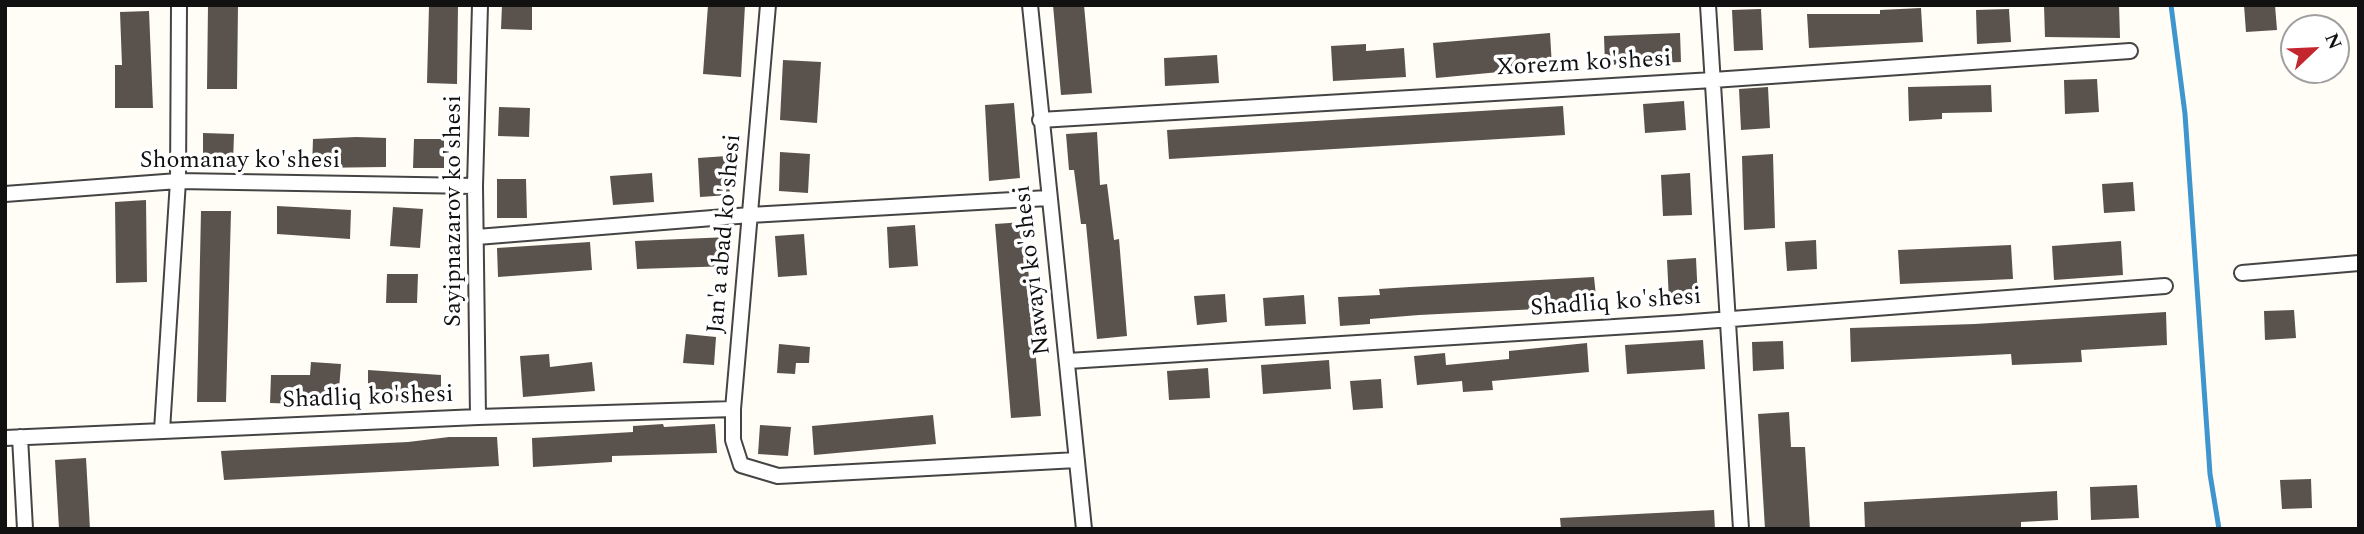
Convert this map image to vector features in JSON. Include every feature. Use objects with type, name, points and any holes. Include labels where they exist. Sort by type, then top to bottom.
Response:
[{"type":"street","points":[[162,430],[177,181],[179,5]]},
{"type":"street","name":"Sayipnazarov ko'shesi","points":[[478,417],[475,186],[480,5]]},
{"type":"street","name":"Jan'a abad ko'shesi","points":[[768,5],[733,410],[733,440],[741,465],[778,476],[1077,460]]},
{"type":"street","name":"Nawayi ko'shesi","points":[[1030,5],[1084,529]]},
{"type":"street","points":[[1708,5],[1741,529]]},
{"type":"street","name":"Xorezm ko'shesi","points":[[1040,120],[1713,80],[2130,51]]},
{"type":"street","name":"Shomanay ko'shesi","points":[[5,194],[177,181],[475,186]]},
{"type":"street","points":[[477,237],[750,215],[1048,198]]},
{"type":"street","points":[[2242,273],[2359,263]]},
{"type":"street","name":"Shadliq ko'shesi","points":[[1068,361],[1726,319],[2165,286]]},
{"type":"street","name":"Shadliq ko'shesi","points":[[13,437],[478,417],[733,410]]},
{"type":"street","points":[[13,437],[25,529]]},
{"type":"building","points":[[208,5],[238,5],[237,89],[207,89]]},
{"type":"building","points":[[429,5],[458,5],[457,84],[427,83]]},
{"type":"building","points":[[502,5],[532,5],[532,30],[501,29]]},
{"type":"building","points":[[708,5],[745,5],[741,77],[703,74]]},
{"type":"building","points":[[1053,5],[1084,5],[1092,93],[1061,95]]},
{"type":"building","points":[[2044,5],[2119,5],[2120,38],[2045,37]]},
{"type":"building","points":[[2244,5],[2275,5],[2277,30],[2246,32]]},
{"type":"building","points":[[1921,8],[1923,42],[1809,48],[1807,14],[1880,14],[1880,10]]},
{"type":"building","points":[[1761,9],[1763,50],[1734,51],[1732,10]]},
{"type":"building","points":[[2009,9],[2011,42],[1977,44],[1976,10]]},
{"type":"building","points":[[149,11],[153,108],[115,108],[115,65],[122,65],[120,12]]},
{"type":"building","points":[[1550,33],[1552,67],[1436,78],[1433,43]]},
{"type":"building","points":[[1680,33],[1681,62],[1605,65],[1604,36]]},
{"type":"building","points":[[1366,44],[1366,51],[1404,48],[1406,77],[1333,81],[1331,46]]},
{"type":"building","points":[[1217,55],[1219,83],[1165,86],[1164,58]]},
{"type":"building","points":[[783,60],[821,62],[817,123],[780,120]]},
{"type":"building","points":[[2097,79],[2099,112],[2065,114],[2064,80]]},
{"type":"building","points":[[1991,85],[1992,112],[1942,113],[1942,119],[1909,121],[1908,87]]},
{"type":"building","points":[[1768,87],[1770,128],[1741,130],[1739,89]]},
{"type":"building","points":[[1684,101],[1686,130],[1645,133],[1643,104]]},
{"type":"building","points":[[1014,103],[1020,178],[989,181],[985,105]]},
{"type":"building","points":[[1563,106],[1565,135],[1169,159],[1167,130]]},
{"type":"building","points":[[499,107],[530,108],[529,137],[498,136]]},
{"type":"building","points":[[1097,132],[1100,185],[1107,184],[1114,240],[1119,239],[1127,336],[1097,339],[1086,224],[1081,224],[1074,170],[1069,170],[1066,134]]},
{"type":"building","points":[[203,133],[234,134],[233,163],[203,162]]},
{"type":"building","points":[[386,138],[386,167],[312,168],[313,139]]},
{"type":"building","points":[[414,139],[444,139],[444,168],[413,168]]},
{"type":"building","points":[[780,152],[810,154],[808,193],[779,191]]},
{"type":"building","points":[[1773,154],[1775,228],[1744,230],[1742,156]]},
{"type":"building","points":[[727,156],[730,195],[700,197],[698,158]]},
{"type":"building","points":[[652,173],[654,202],[613,205],[610,176]]},
{"type":"building","points":[[1690,173],[1692,215],[1663,216],[1661,175]]},
{"type":"building","points":[[497,179],[526,179],[527,218],[497,218]]},
{"type":"building","points":[[2133,182],[2135,211],[2104,213],[2102,184]]},
{"type":"building","points":[[146,200],[147,282],[116,283],[115,202]]},
{"type":"building","points":[[277,206],[351,210],[350,239],[277,234]]},
{"type":"building","points":[[393,207],[423,209],[420,248],[390,246]]},
{"type":"building","points":[[201,211],[231,211],[226,402],[197,402]]},
{"type":"building","points":[[1024,222],[1041,416],[1011,418],[995,224]]},
{"type":"building","points":[[915,225],[918,266],[889,268],[887,227]]},
{"type":"building","points":[[804,234],[807,275],[778,277],[775,236]]},
{"type":"building","points":[[729,237],[731,266],[637,269],[635,241]]},
{"type":"building","points":[[1816,240],[1817,269],[1787,271],[1785,242]]},
{"type":"building","points":[[2121,241],[2123,275],[2054,280],[2052,246]]},
{"type":"building","points":[[590,242],[592,270],[498,277],[497,248]]},
{"type":"building","points":[[2011,245],[2013,279],[1900,284],[1898,250]]},
{"type":"building","points":[[1696,258],[1698,300],[1669,301],[1667,260]]},
{"type":"building","points":[[387,274],[418,274],[417,303],[386,303]]},
{"type":"building","points":[[1594,277],[1597,306],[1419,315],[1370,319],[1370,324],[1340,326],[1338,297],[1380,295],[1379,289]]},
{"type":"building","points":[[1225,294],[1227,322],[1197,325],[1194,296]]},
{"type":"building","points":[[1304,295],[1306,324],[1265,326],[1263,298]]},
{"type":"building","points":[[2294,310],[2296,338],[2265,340],[2264,311]]},
{"type":"building","points":[[2166,312],[2167,345],[2081,350],[2082,362],[2012,365],[2011,354],[1851,362],[1850,328],[1975,324]]},
{"type":"building","points":[[686,334],[716,337],[714,365],[683,363]]},
{"type":"building","points":[[1703,340],[1705,369],[1627,374],[1625,345]]},
{"type":"building","points":[[1783,341],[1784,369],[1753,371],[1752,342]]},
{"type":"building","points":[[1587,343],[1589,372],[1492,381],[1493,390],[1463,392],[1462,381],[1417,385],[1414,356],[1445,353],[1446,365],[1509,359],[1509,351]]},
{"type":"building","points":[[779,344],[810,347],[809,363],[796,363],[795,374],[777,373]]},
{"type":"building","points":[[549,354],[550,367],[592,362],[595,391],[523,397],[520,356]]},
{"type":"building","points":[[1329,360],[1331,389],[1263,394],[1261,365]]},
{"type":"building","points":[[311,362],[341,364],[338,402],[301,400],[301,404],[270,403],[271,375],[310,375]]},
{"type":"building","points":[[1208,368],[1210,398],[1169,400],[1167,371]]},
{"type":"building","points":[[368,370],[441,375],[441,404],[368,399]]},
{"type":"building","points":[[1381,379],[1383,408],[1353,410],[1350,381]]},
{"type":"building","points":[[1789,412],[1791,447],[1805,447],[1810,529],[1765,529],[1758,414]]},
{"type":"building","points":[[933,415],[936,444],[814,455],[812,426]]},
{"type":"building","points":[[663,424],[664,427],[715,424],[717,453],[612,456],[612,462],[533,467],[532,438],[633,432],[633,426]]},
{"type":"building","points":[[760,425],[791,427],[788,456],[758,454]]},
{"type":"building","points":[[449,437],[497,437],[499,466],[224,480],[221,451],[408,442]]},
{"type":"building","points":[[86,458],[90,529],[59,529],[55,460]]},
{"type":"building","points":[[2311,479],[2312,508],[2282,509],[2280,480]]},
{"type":"building","points":[[2137,485],[2139,518],[2091,520],[2090,487]]},
{"type":"building","points":[[2057,491],[2058,520],[2021,522],[2021,529],[1865,529],[1864,502]]},
{"type":"building","points":[[1714,510],[1715,529],[1561,529],[1560,518]]},
{"type":"waterway","points":[[2171,5],[2185,114],[2210,474],[2219,529]]}]
